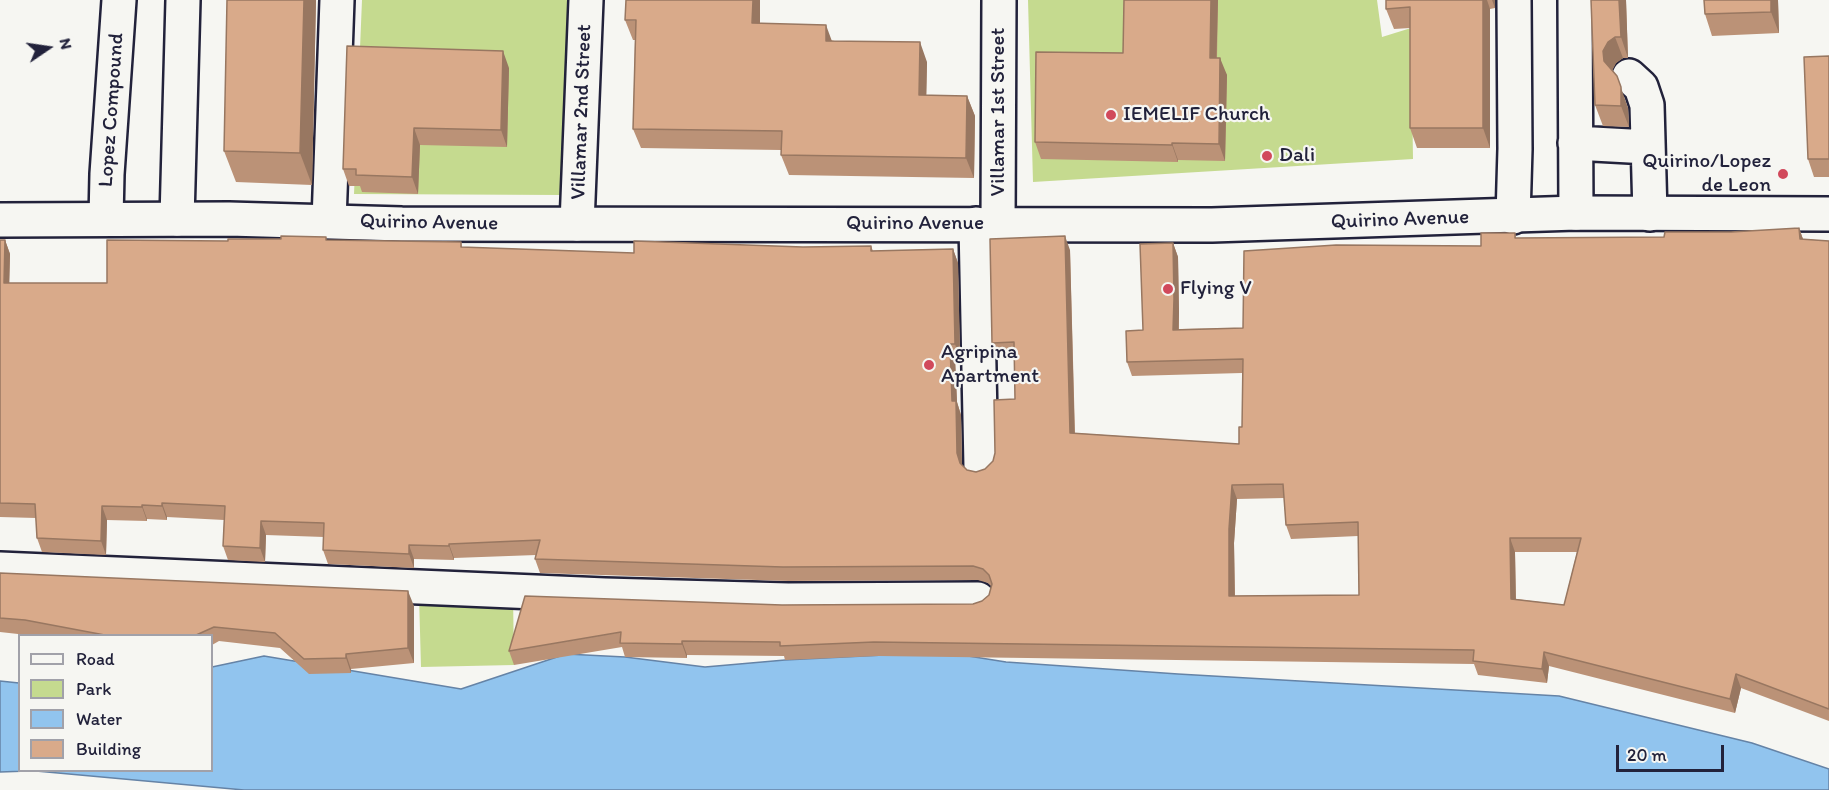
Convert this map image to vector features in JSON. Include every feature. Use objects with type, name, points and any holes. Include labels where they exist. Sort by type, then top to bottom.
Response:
[{"type":"street","name":"Lopez Compound","points":[[106,219],[119,0]]},
{"type":"street","points":[[177,219],[183,0]]},
{"type":"street","points":[[329,221],[337,0]]},
{"type":"street","name":"Villamar 2nd Street","points":[[577,224],[586,0]]},
{"type":"street","name":"Villamar 1st Street","points":[[981,467],[987,224],[999,0]]},
{"type":"street","points":[[1513,217],[1514,0]]},
{"type":"street","points":[[1575,14],[1600,52]]},
{"type":"street","points":[[1575,14],[1576,213]]},
{"type":"street","points":[[1629,76],[1641,87],[1647,105],[1650,214]]},
{"type":"street","points":[[1575,143],[1648,147]]},
{"type":"street","name":"Quirino Avenue","points":[[0,220],[177,219],[414,224],[1212,225],[1513,217],[1576,213],[1829,214]]},
{"type":"street","points":[[0,569],[616,595],[788,600],[978,599]]},
{"type":"green space","points":[[362,0],[568,0],[562,195],[354,194]]},
{"type":"green space","points":[[1028,0],[1377,0],[1382,37],[1411,28],[1413,159],[1033,182]]},
{"type":"green space","points":[[513,594],[514,665],[421,667],[419,596]]},
{"type":"water","points":[[943,652],[1006,662],[1559,696],[1752,743],[1829,769],[1829,790],[244,790],[47,772],[213,772],[213,667],[264,656],[461,689],[566,654],[625,657],[705,667],[785,660]]},
{"type":"water","points":[[0,681],[18,683],[18,771],[0,772]]},
{"type":"building","points":[[227,0],[304,0],[300,153],[224,151]]},
{"type":"building","points":[[626,0],[753,0],[752,23],[826,25],[826,41],[920,42],[919,95],[967,96],[966,158],[781,155],[782,131],[633,129],[636,20],[625,20]]},
{"type":"building","points":[[1124,0],[1211,0],[1210,58],[1220,58],[1219,144],[1035,142],[1036,52],[1123,53]]},
{"type":"building","points":[[1386,0],[1483,0],[1483,128],[1410,128],[1410,7],[1386,9]]},
{"type":"building","points":[[1591,0],[1619,0],[1621,37],[1615,37],[1608,42],[1603,51],[1604,61],[1617,76],[1621,87],[1621,106],[1595,105]]},
{"type":"building","points":[[1704,0],[1771,0],[1771,12],[1705,14]]},
{"type":"building","points":[[347,46],[503,51],[501,130],[414,128],[412,177],[356,175],[356,169],[343,169]]},
{"type":"building","points":[[1829,56],[1829,159],[1808,159],[1804,57]]},
{"type":"building","points":[[1799,228],[1800,239],[1829,241],[1829,709],[1736,674],[1730,699],[1544,652],[1542,669],[1473,661],[1474,650],[874,642],[780,646],[780,642],[620,643],[621,632],[509,651],[525,596],[782,605],[973,604],[989,595],[992,584],[989,575],[983,569],[973,566],[783,567],[535,559],[540,540],[449,544],[449,546],[409,545],[409,554],[323,550],[324,523],[261,521],[260,548],[223,546],[225,506],[162,503],[162,506],[142,505],[142,507],[102,506],[101,541],[37,538],[35,504],[0,503],[0,240],[5,240],[4,283],[107,283],[107,240],[228,241],[228,239],[281,239],[281,236],[326,237],[326,240],[461,242],[461,247],[634,253],[634,241],[803,247],[871,246],[871,251],[953,249],[955,344],[950,344],[952,401],[956,401],[957,453],[960,463],[967,470],[976,472],[985,469],[993,461],[995,453],[994,400],[1015,399],[1014,342],[992,343],[990,239],[1065,236],[1070,433],[1239,444],[1239,427],[1242,427],[1243,359],[1127,362],[1126,331],[1143,330],[1140,244],[1173,243],[1173,330],[1243,328],[1244,251],[1336,245],[1481,246],[1481,233],[1515,233],[1515,238],[1664,237],[1665,232],[1731,232]],"holes":[[[1283,484],[1286,525],[1358,522],[1359,595],[1229,596],[1229,529],[1232,485]],[[1510,538],[1581,538],[1564,605],[1511,599]]]},
{"type":"building","points":[[0,573],[408,591],[408,648],[346,654],[346,658],[304,659],[275,633],[214,627],[198,634],[99,634],[25,620],[0,618]]},
{"type":"place","name":"IEMELIF Church","points":[[1111,115]]},
{"type":"place","name":"Dali","points":[[1267,156]]},
{"type":"place","name":"Quirino/Lopez de Leon","points":[[1783,174]]},
{"type":"place","name":"Flying V","points":[[1168,289]]},
{"type":"place","name":"Agripina Apartment","points":[[929,365]]}]
